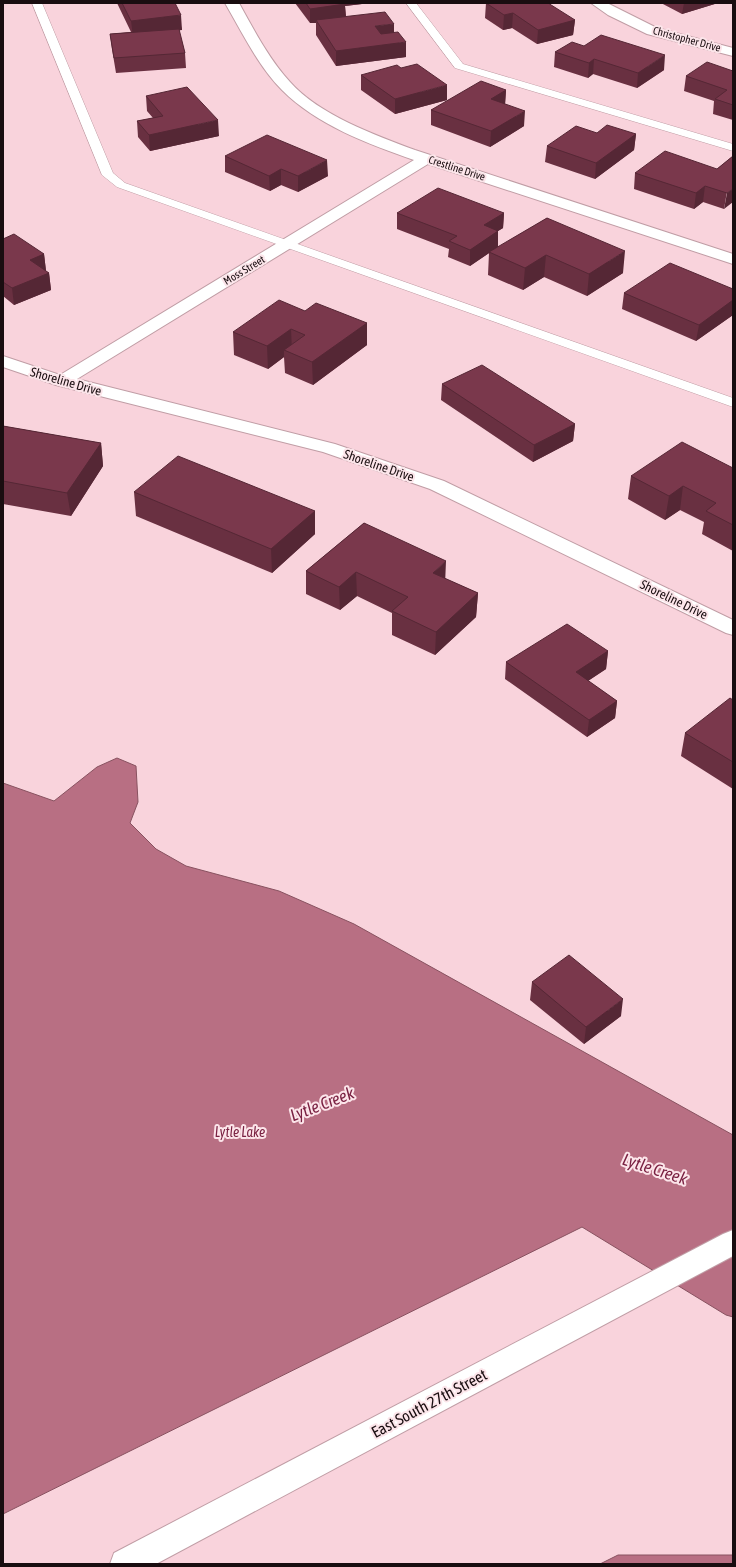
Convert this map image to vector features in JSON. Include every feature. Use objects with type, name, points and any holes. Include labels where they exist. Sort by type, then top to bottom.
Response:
[{"type":"street","name":"Crestline Drive","points":[[232,3],[276,76],[294,95],[322,114],[356,133],[427,158],[733,259]]},
{"type":"street","name":"Christopher Drive","points":[[598,3],[652,31],[733,52]]},
{"type":"street","name":"Moss Street","points":[[62,381],[427,158]]},
{"type":"street","name":"Shoreline Drive","points":[[3,361],[62,381],[329,448],[437,485],[733,628]]},
{"type":"street","name":"East South 27th Street","points":[[125,1564],[733,1242]]},
{"type":"lane","points":[[37,3],[108,175],[121,185],[733,403]]},
{"type":"lane","points":[[411,3],[459,66],[733,148]]},
{"type":"water","name":"Lytle Lake","points":[[117,758],[136,766],[138,802],[130,823],[156,849],[186,866],[279,891],[354,924],[733,1135],[733,1317],[726,1315],[582,1227],[3,1514],[3,783],[54,801],[97,767]]},
{"type":"water","points":[[618,1555],[733,1555],[733,1564],[600,1564]]},
{"type":"building","points":[[122,3],[175,3],[181,15],[131,21]]},
{"type":"building","points":[[306,3],[345,3],[345,4],[310,9]]},
{"type":"building","points":[[486,3],[548,3],[575,20],[538,30],[513,13],[504,15]]},
{"type":"building","points":[[385,12],[394,24],[375,26],[381,34],[398,32],[406,42],[336,51],[316,20]]},
{"type":"building","points":[[179,29],[185,53],[114,58],[110,34]]},
{"type":"building","points":[[601,35],[665,55],[638,73],[594,59],[589,63],[555,52],[572,42],[584,46]]},
{"type":"building","points":[[707,62],[733,71],[733,105],[715,99],[727,90],[686,76]]},
{"type":"building","points":[[417,64],[447,85],[395,99],[361,75],[397,65],[401,68]]},
{"type":"building","points":[[481,81],[506,90],[491,99],[525,111],[491,131],[431,110]]},
{"type":"building","points":[[187,87],[218,120],[149,135],[137,121],[163,116],[146,96]]},
{"type":"building","points":[[607,125],[636,134],[596,163],[547,146],[576,126],[597,133]]},
{"type":"building","points":[[267,135],[327,160],[298,176],[281,169],[269,176],[225,156]]},
{"type":"building","points":[[665,151],[717,169],[733,156],[733,189],[727,193],[705,186],[696,193],[635,173]]},
{"type":"building","points":[[438,188],[504,213],[484,225],[498,231],[470,250],[449,241],[457,236],[397,213]]},
{"type":"building","points":[[547,218],[625,251],[589,274],[546,255],[525,268],[489,252]]},
{"type":"building","points":[[14,234],[44,254],[30,260],[49,273],[12,288],[3,282],[3,239]]},
{"type":"building","points":[[670,263],[733,289],[733,300],[699,325],[624,293]]},
{"type":"building","points":[[279,300],[305,311],[316,303],[367,323],[312,362],[284,350],[305,335],[291,329],[267,346],[233,332]]},
{"type":"building","points":[[482,365],[575,424],[534,445],[442,384]]},
{"type":"building","points":[[3,426],[101,443],[67,493],[3,481]]},
{"type":"building","points":[[682,442],[733,468],[733,525],[706,511],[716,503],[683,486],[669,496],[631,476]]},
{"type":"building","points":[[178,456],[315,511],[271,549],[134,492]]},
{"type":"building","points":[[364,523],[446,561],[433,573],[478,593],[436,632],[392,611],[408,597],[356,572],[339,587],[306,571]]},
{"type":"building","points":[[567,624],[608,651],[576,672],[617,701],[589,720],[506,662]]},
{"type":"building","points":[[730,698],[733,700],[733,762],[685,733]]},
{"type":"building","points":[[569,955],[623,999],[586,1027],[532,982]]},
{"type":"water label","name":"Lytle Creek","points":[[322,1104]]},
{"type":"water label","name":"Lytle Creek","points":[[655,1169]]}]
